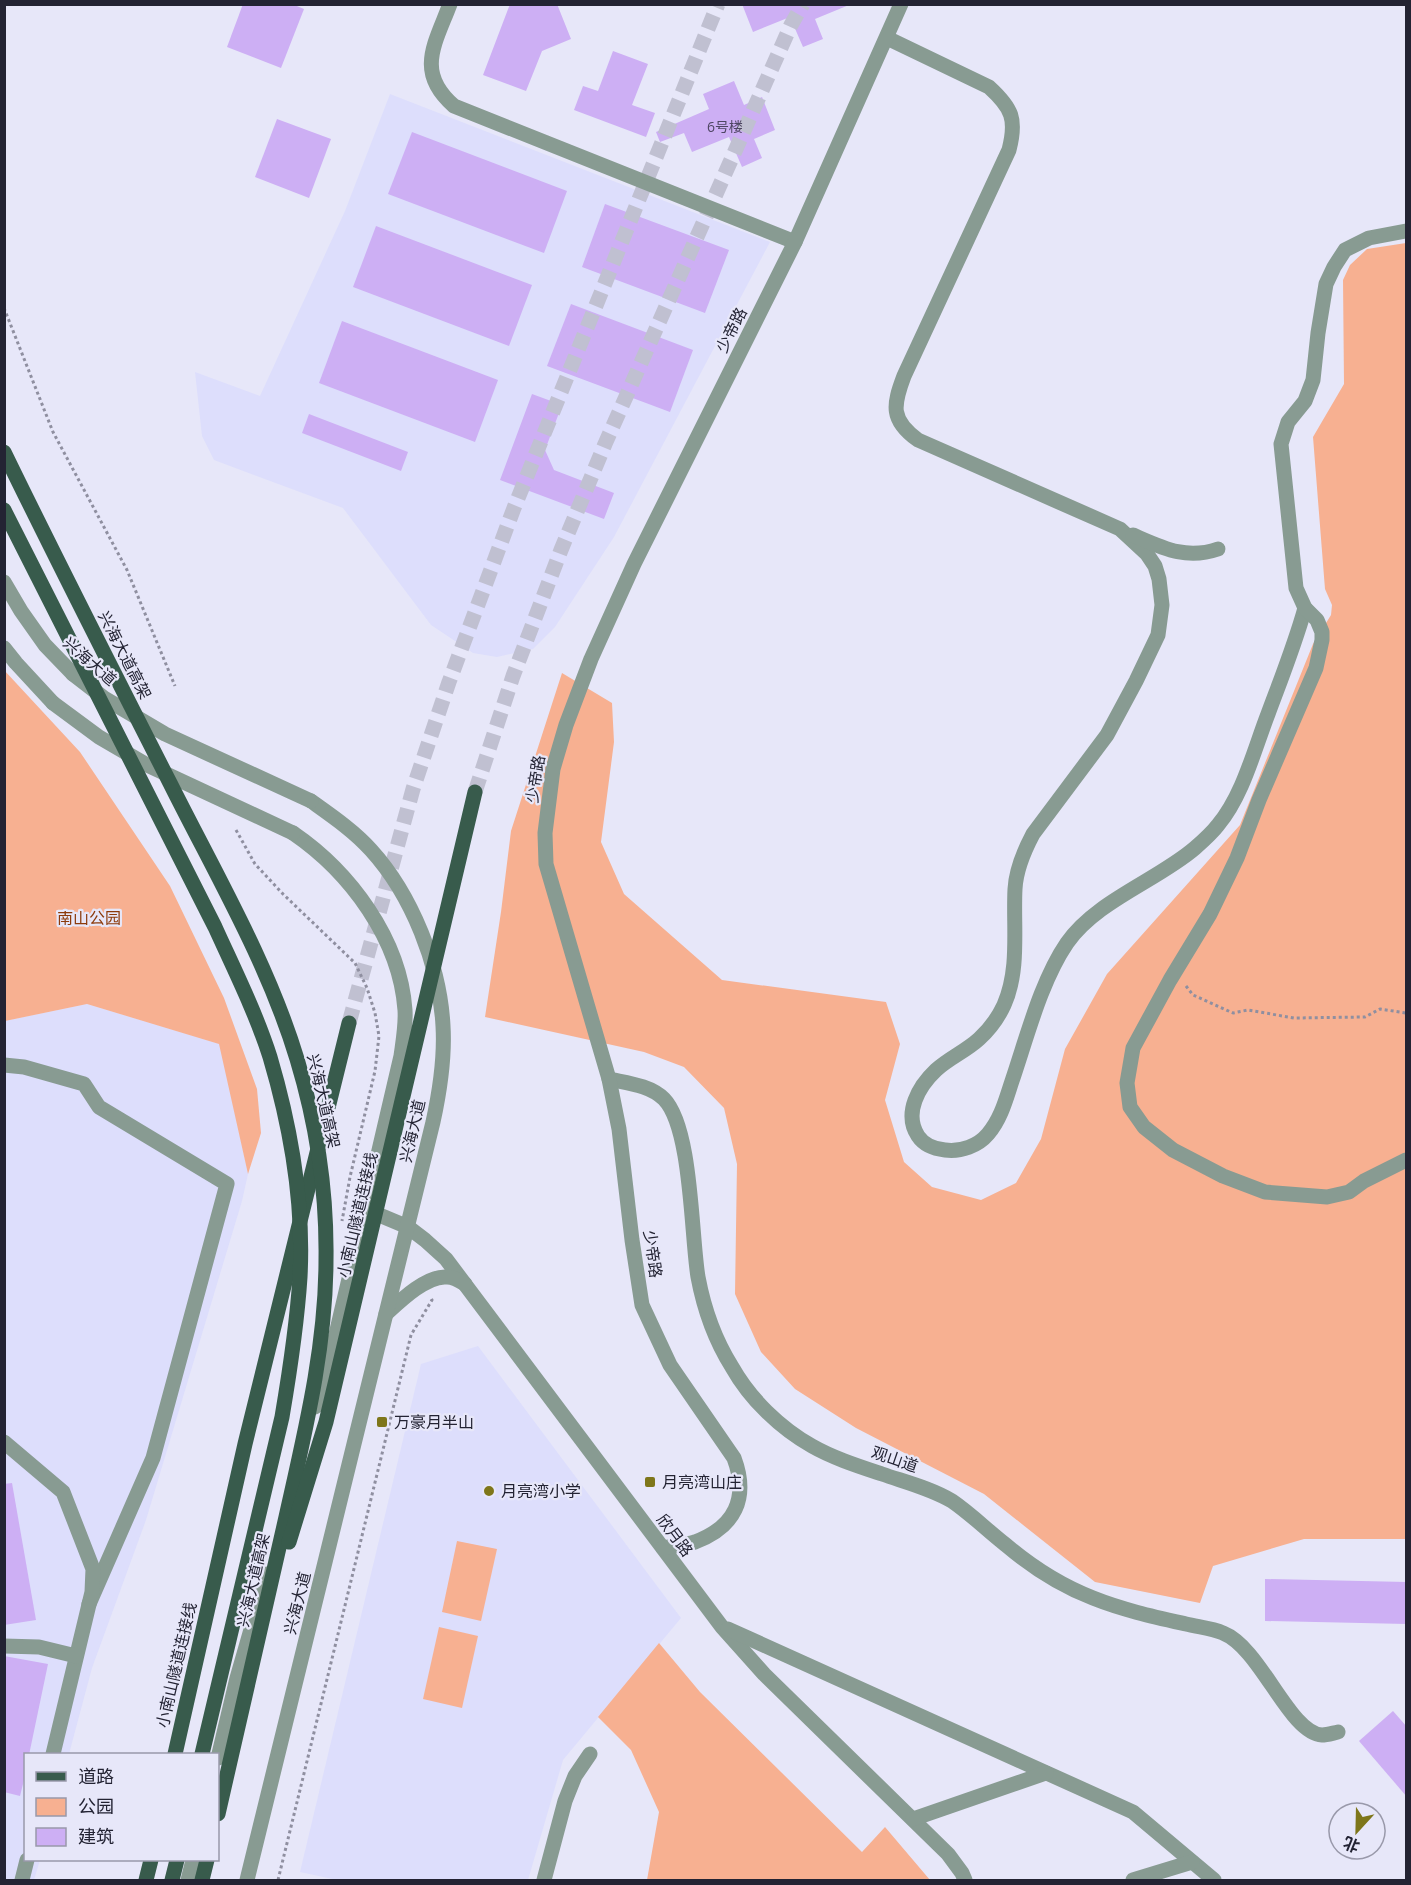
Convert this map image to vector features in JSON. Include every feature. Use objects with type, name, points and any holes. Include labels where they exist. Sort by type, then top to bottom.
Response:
[{"type":"main road","name":"兴海大道高架","points":[[4,452],[264,972],[296,1057],[317,1142],[326,1221],[325,1296],[321,1336],[308,1417],[219,1810]]},
{"type":"main road","name":"兴海大道高架","points":[[4,510],[232,965],[269,1055],[292,1143],[298,1187],[300,1275],[289,1376],[282,1417],[202,1753]]},
{"type":"main road","name":"小南山隧道连接线","points":[[258,1642],[326,1422],[475,792]]},
{"type":"main road","name":"小南山隧道连接线","points":[[175,1753],[245,1444],[349,1023]]},
{"type":"main road","points":[[146,1881],[151,1861]]},
{"type":"main road","points":[[172,1881],[177,1861]]},
{"type":"main road","points":[[202,1881],[207,1861]]},
{"type":"street","points":[[450,4],[432,53],[430,70],[444,98],[454,106],[795,242]]},
{"type":"street","name":"少帝路","points":[[663,1548],[692,1543],[710,1535],[725,1524],[738,1505],[739,1472],[734,1458],[670,1365],[642,1305],[619,1129],[609,1079],[546,864],[545,833],[553,769],[578,692],[607,622],[795,242],[901,4]]},
{"type":"street","points":[[887,38],[989,87],[1006,104],[1013,121],[1009,150],[904,376],[895,408],[906,431],[918,440],[1161,548],[1203,555],[1218,549]]},
{"type":"street","points":[[1407,231],[1369,238],[1346,250],[1326,284],[1313,380],[1305,401],[1288,422],[1281,444],[1296,588],[1305,608],[1317,620],[1322,632],[1316,668],[1258,800],[1237,858],[1210,914],[1133,1048],[1127,1083],[1131,1107],[1144,1127],[1173,1150],[1223,1176],[1265,1192],[1328,1197],[1349,1192],[1364,1181],[1407,1160]]},
{"type":"street","points":[[1120,529],[1147,554],[1155,566],[1162,605],[1158,635],[1107,735],[1034,834],[1020,861],[1015,888],[1012,977],[1003,1006],[988,1031],[938,1068],[926,1081],[914,1103],[912,1123],[916,1133],[923,1142],[932,1147],[948,1151],[969,1148],[978,1143],[995,1124],[1046,985],[1059,955],[1069,940],[1100,912],[1193,850],[1218,826],[1245,775],[1297,636],[1305,608]]},
{"type":"street","name":"兴海大道","points":[[4,582],[45,645],[73,674],[104,698],[165,734],[311,801],[344,825],[372,851],[395,881],[412,912],[426,945],[438,988],[443,1026],[440,1090],[248,1881]]},
{"type":"street","name":"兴海大道","points":[[4,648],[53,703],[99,737],[147,765],[293,833],[321,854],[344,876],[379,927],[402,984],[405,1011],[401,1056],[334,1343],[237,1678],[219,1754]]},
{"type":"street","points":[[4,1065],[24,1067],[84,1084],[99,1107],[227,1184],[153,1458],[89,1604]]},
{"type":"street","name":"观山道","points":[[609,1079],[643,1087],[664,1099],[672,1112],[682,1137],[698,1278],[711,1327],[737,1375],[763,1408],[812,1446],[843,1460],[932,1490],[952,1502],[1007,1547],[1061,1583],[1127,1610],[1224,1633],[1242,1644],[1294,1716],[1311,1732],[1322,1735],[1338,1732]]},
{"type":"street","name":"欣月路","points":[[365,1209],[408,1227],[446,1259],[722,1627],[764,1674],[948,1854],[965,1881]]},
{"type":"street","points":[[386,1314],[409,1294],[440,1277],[450,1277],[466,1284]]},
{"type":"street","points":[[4,1442],[63,1492],[93,1569],[92,1592],[53,1753]]},
{"type":"street","points":[[722,1627],[1133,1812],[1214,1881]]},
{"type":"street","points":[[4,1646],[39,1647],[76,1656]]},
{"type":"street","points":[[544,1881],[565,1801],[575,1776],[590,1754]]},
{"type":"street","points":[[913,1819],[1046,1773]]},
{"type":"street","points":[[22,1881],[27,1861]]},
{"type":"street","points":[[188,1881],[193,1861]]},
{"type":"street","points":[[1133,1881],[1192,1862]]},
{"type":"path","points":[[4,308],[53,432],[127,570],[175,686]]},
{"type":"path","points":[[1180,963],[1182,981],[1193,995],[1233,1013],[1248,1011],[1294,1018],[1365,1017],[1380,1009],[1407,1013]]},
{"type":"path","points":[[278,1881],[411,1335],[432,1300]]},
{"type":"shaded area","points":[[390,94],[770,242],[614,537],[555,627],[533,649],[497,657],[473,653],[431,625],[343,508],[214,460],[202,436],[195,372],[260,396],[345,211]]},
{"type":"shaded area","points":[[87,1004],[220,1044],[248,1174],[242,1201],[146,1520],[92,1668],[69,1753],[24,1753],[24,1861],[40,1861],[34,1880],[4,1880],[4,1021]]},
{"type":"shaded area","name":"月亮湾小学","points":[[478,1346],[681,1618],[563,1760],[528,1880],[337,1880],[300,1872],[421,1364]]},
{"type":"green space","points":[[1406,243],[1406,1539],[1304,1539],[1213,1566],[1200,1603],[1095,1582],[984,1494],[856,1428],[795,1389],[761,1352],[735,1294],[737,1164],[724,1108],[684,1067],[644,1052],[485,1017],[511,831],[562,673],[612,703],[614,742],[601,842],[624,894],[722,980],[886,1002],[900,1044],[885,1100],[904,1162],[932,1187],[981,1200],[1016,1183],[1041,1139],[1065,1049],[1107,974],[1240,825],[1313,644],[1331,615],[1332,605],[1325,589],[1313,437],[1344,384],[1343,280],[1350,265],[1367,249]]},
{"type":"green space","name":"南山公园","points":[[4,670],[80,752],[170,886],[224,998],[257,1089],[261,1133],[248,1174],[219,1044],[87,1004],[5,1021]]},
{"type":"green space","points":[[457,1541],[497,1549],[481,1621],[442,1612]]},
{"type":"green space","points":[[439,1627],[478,1636],[462,1708],[423,1699]]},
{"type":"green space","points":[[659,1643],[700,1692],[862,1852],[885,1827],[930,1880],[647,1880],[659,1812],[631,1750],[598,1717]]},
{"type":"building","points":[[243,4],[292,4],[304,9],[281,68],[227,47]]},
{"type":"building","points":[[510,4],[557,4],[571,39],[542,51],[526,91],[483,75]]},
{"type":"building","points":[[742,4],[849,5],[815,19],[823,39],[803,47],[790,17],[753,32]]},
{"type":"building","points":[[613,51],[648,64],[632,105],[655,113],[646,137],[574,110],[583,86],[598,91]]},
{"type":"building","points":[[734,81],[744,105],[762,97],[775,130],[754,139],[762,158],[742,167],[729,137],[692,152],[684,133],[660,142],[656,132],[709,109],[703,94]]},
{"type":"building","points":[[277,119],[331,139],[309,198],[255,177]]},
{"type":"building","points":[[412,132],[567,191],[544,253],[388,194]]},
{"type":"building","points":[[605,204],[729,250],[705,313],[582,267]]},
{"type":"building","points":[[376,226],[532,285],[509,346],[353,287]]},
{"type":"building","points":[[571,304],[693,350],[670,412],[547,366]]},
{"type":"building","points":[[342,321],[498,380],[475,442],[319,383]]},
{"type":"building","points":[[532,394],[562,405],[545,450],[554,470],[614,493],[604,519],[500,480]]},
{"type":"building","points":[[309,414],[408,452],[401,471],[302,433]]},
{"type":"building","points":[[12,1483],[36,1620],[4,1625],[4,1484]]},
{"type":"building","points":[[1265,1579],[1407,1582],[1407,1624],[1265,1621]]},
{"type":"building","points":[[4,1656],[48,1664],[29,1753],[24,1753],[24,1780],[20,1796],[4,1792]]},
{"type":"building","points":[[1393,1711],[1407,1727],[1407,1797],[1359,1741]]},
{"type":"tunnel","points":[[349,1023],[413,789],[449,682],[514,508],[718,4]]},
{"type":"tunnel","points":[[475,792],[513,676],[561,550],[605,444],[791,25],[803,4]]},
{"type":"place","name":"万豪月半山","points":[[382,1422]]},
{"type":"place","name":"月亮湾山庄","points":[[650,1482]]},
{"type":"place","name":"月亮湾小学","points":[[489,1491]]}]
